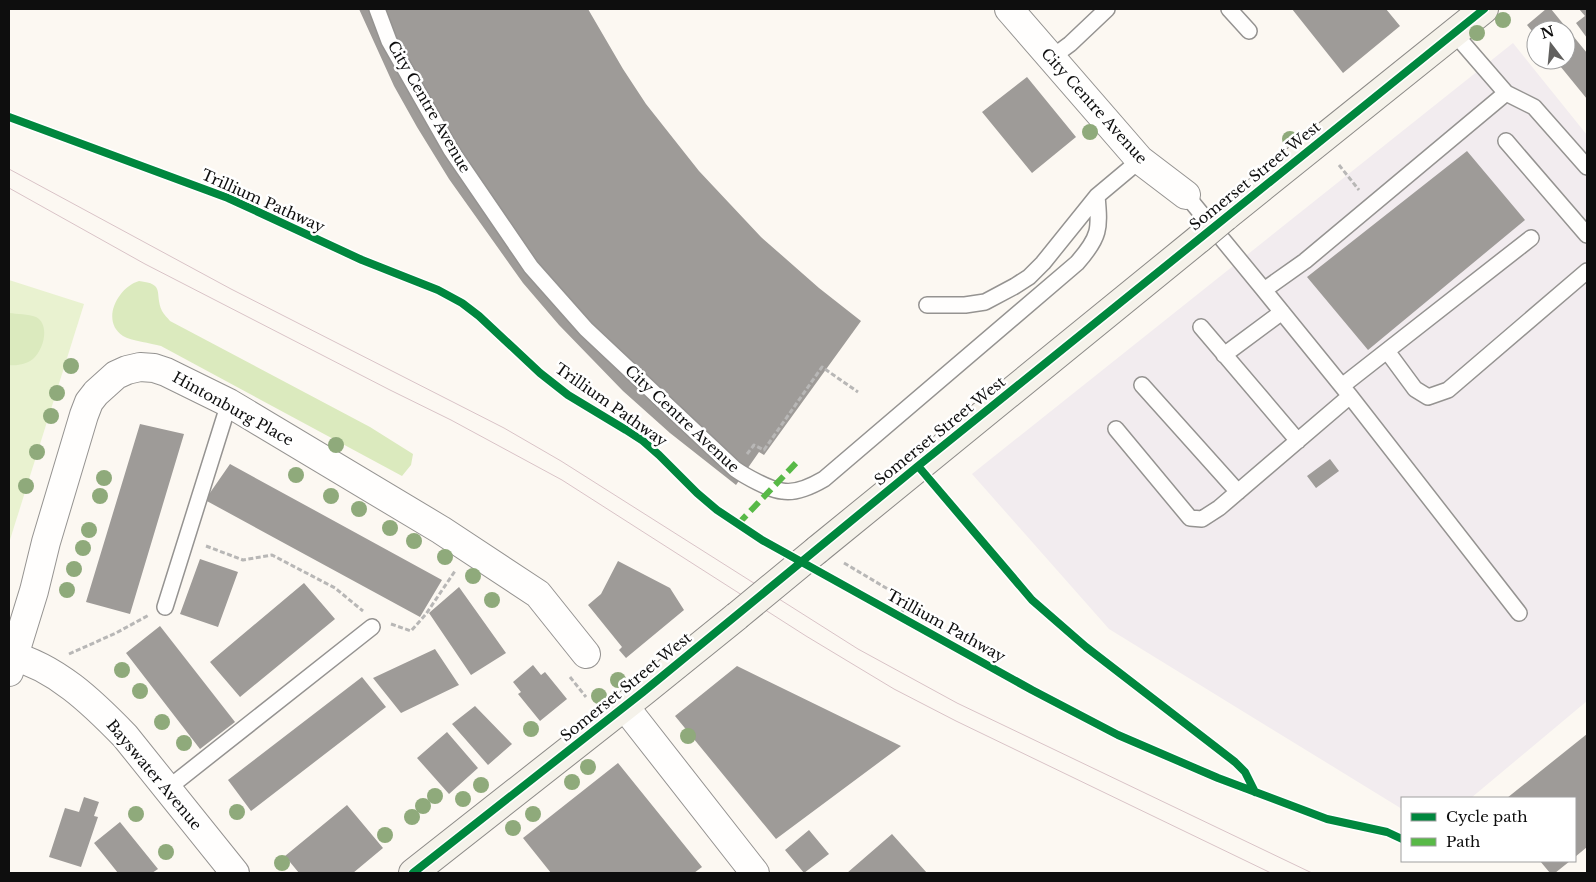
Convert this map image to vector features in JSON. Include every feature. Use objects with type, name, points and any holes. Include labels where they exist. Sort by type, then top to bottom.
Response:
[{"type":"main road","name":"Somerset Street West","points":[[413,873],[625,707],[1225,217],[1484,9]]},
{"type":"street","name":"City Centre Avenue","points":[[1009,9],[1140,160],[1186,196]]},
{"type":"street","name":"Hintonburg Place","points":[[10,661],[34,591],[46,542],[89,402],[96,392],[116,375],[140,367],[154,368],[166,372],[228,403],[441,530],[538,594],[586,654]]},
{"type":"street","name":"Bayswater Avenue","points":[[10,661],[49,671],[92,704],[125,736],[235,873]]},
{"type":"street","points":[[625,707],[755,873]]},
{"type":"lane","name":"City Centre Avenue","points":[[377,9],[389,41],[451,150],[531,267],[586,330],[735,469],[743,475],[782,491],[808,488],[824,479],[1078,263],[1092,245],[1098,233],[1097,196]]},
{"type":"lane","points":[[1051,58],[1070,44],[1107,9]]},
{"type":"lane","points":[[1229,9],[1249,31]]},
{"type":"lane","points":[[1454,33],[1506,93],[1534,107],[1587,166]]},
{"type":"lane","points":[[1264,290],[1305,261],[1506,93]]},
{"type":"lane","points":[[1506,141],[1587,235]]},
{"type":"lane","points":[[927,305],[965,305],[985,302],[1029,277],[1043,263],[1097,196],[1140,160]]},
{"type":"lane","points":[[1186,196],[1346,391],[1519,613]]},
{"type":"lane","points":[[1116,429],[1190,518],[1202,519],[1219,508],[1298,441],[1387,351],[1531,238]]},
{"type":"lane","points":[[1387,351],[1415,389],[1428,397],[1448,390],[1587,271]]},
{"type":"lane","points":[[1224,355],[1282,312]]},
{"type":"lane","points":[[1200,327],[1298,441]]},
{"type":"lane","points":[[1142,385],[1238,492]]},
{"type":"lane","points":[[165,607],[228,403]]},
{"type":"lane","points":[[167,789],[372,627]]},
{"type":"path","points":[[1339,165],[1360,192],[1364,212]]},
{"type":"path","points":[[764,450],[822,367],[858,392]]},
{"type":"path","points":[[186,539],[243,560],[272,555],[335,588],[364,612],[372,627],[389,623],[411,632],[426,614],[470,549]]},
{"type":"path","points":[[844,563],[908,601],[900,616]]},
{"type":"path","points":[[69,654],[116,633],[165,607]]},
{"type":"path","points":[[573,680],[586,697]]},
{"type":"shaded area","points":[[1513,43],[1526,59],[1526,70],[1535,70],[1587,135],[1587,701],[1472,797],[1401,797],[1401,808],[1109,629],[972,474]]},
{"type":"green space","points":[[9,280],[84,304],[9,543]]},
{"type":"green space","points":[[139,281],[153,284],[156,287],[162,311],[170,321],[370,427],[413,454],[411,465],[402,476],[161,346],[136,341],[123,336],[116,330],[112,314],[124,290],[131,284]]},
{"type":"green space","points":[[9,313],[36,317],[43,325],[43,343],[38,354],[29,362],[9,365]]},
{"type":"building","points":[[359,9],[588,9],[646,104],[699,171],[761,237],[819,288],[861,321],[764,455],[759,452],[736,485],[670,433],[623,391],[559,325],[523,283],[449,179],[417,127],[394,86]]},
{"type":"building","points":[[1292,9],[1386,9],[1400,26],[1343,73]]},
{"type":"building","points":[[1546,9],[1551,9],[1560,20],[1533,20]]},
{"type":"building","points":[[1579,9],[1587,9],[1587,38],[1576,23],[1585,16]]},
{"type":"building","points":[[1576,40],[1587,53],[1587,99],[1563,70],[1576,70]]},
{"type":"building","points":[[1027,77],[1076,137],[1032,173],[982,112]]},
{"type":"building","points":[[1467,151],[1525,220],[1368,350],[1307,277]]},
{"type":"building","points":[[140,424],[184,434],[130,614],[86,602]]},
{"type":"building","points":[[1330,459],[1339,471],[1316,488],[1307,476]]},
{"type":"building","points":[[230,464],[442,580],[420,617],[205,500]]},
{"type":"building","points":[[200,559],[238,572],[218,627],[180,614]]},
{"type":"building","points":[[618,561],[670,588],[684,610],[626,658],[619,650],[622,647],[588,605],[601,594]]},
{"type":"building","points":[[304,583],[335,619],[240,697],[210,662]]},
{"type":"building","points":[[459,587],[506,653],[471,675],[429,613]]},
{"type":"building","points":[[160,626],[235,722],[200,749],[126,653]]},
{"type":"building","points":[[435,649],[459,685],[401,713],[373,678]]},
{"type":"building","points":[[533,665],[541,675],[545,672],[567,699],[540,721],[518,694],[521,692],[513,682]]},
{"type":"building","points":[[737,666],[901,746],[776,839],[675,716]]},
{"type":"building","points":[[362,677],[386,707],[251,811],[228,780]]},
{"type":"building","points":[[475,706],[512,744],[488,765],[452,724]]},
{"type":"building","points":[[447,732],[478,768],[449,794],[417,758]]},
{"type":"building","points":[[1587,734],[1587,847],[1576,856],[1576,797],[1508,797]]},
{"type":"building","points":[[618,763],[702,867],[694,873],[551,873],[523,838]]},
{"type":"building","points":[[84,797],[99,802],[94,816],[98,817],[81,867],[49,857],[65,808],[79,812]]},
{"type":"building","points":[[347,805],[383,848],[353,873],[299,873],[285,856]]},
{"type":"building","points":[[120,822],[158,869],[152,873],[118,873],[94,843]]},
{"type":"building","points":[[809,830],[829,854],[804,873],[785,850]]},
{"type":"building","points":[[892,834],[927,873],[847,873]]},
{"type":"building","points":[[1541,862],[1569,862],[1555,873],[1550,873]]},
{"type":"tram line","points":[[9,169],[231,289],[504,428],[561,461],[858,649],[957,703],[1312,873]]},
{"type":"tram line","points":[[9,188],[145,264],[451,420],[562,480],[806,636],[894,689],[956,721],[1271,873]]},
{"type":"marked path","points":[[738,524],[798,461]]},
{"type":"cycle path","points":[[413,873],[643,692],[918,466],[1484,9]]},
{"type":"cycle path","name":"Trillium Pathway","points":[[9,117],[228,198],[362,260],[438,290],[462,303],[479,316],[540,373],[568,395],[643,441],[717,510],[762,540],[1032,690],[1118,735],[1218,778],[1327,819],[1387,832],[1401,839]]},
{"type":"cycle path","points":[[918,466],[1032,600],[1086,647],[1235,762],[1245,772],[1255,792]]}]
